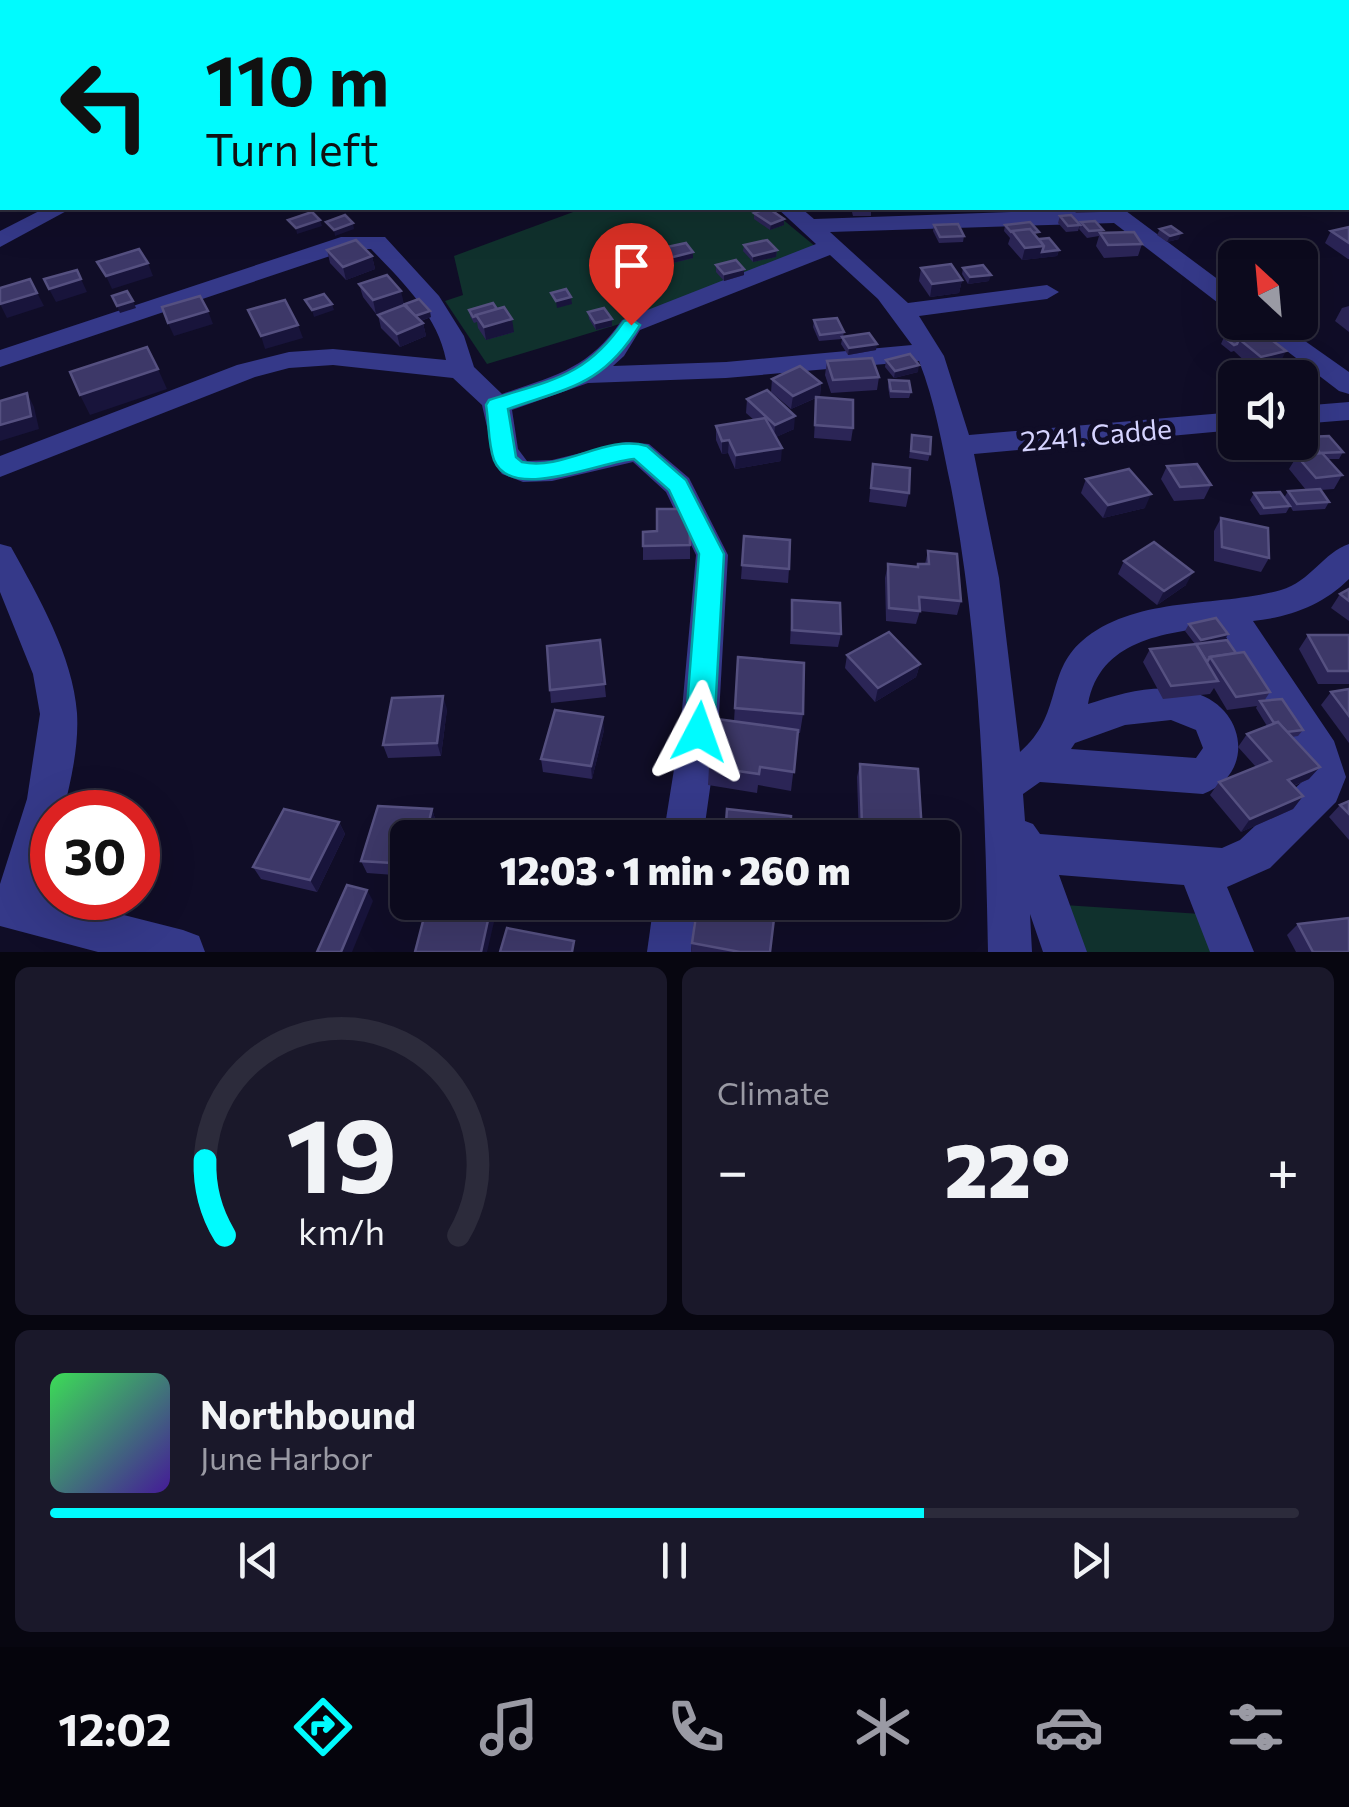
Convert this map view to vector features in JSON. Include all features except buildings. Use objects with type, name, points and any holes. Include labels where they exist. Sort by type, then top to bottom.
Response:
[{"type":"street","points":[[677,0],[692,0]]},
{"type":"street","points":[[0,240],[57,210]]},
{"type":"street","points":[[585,375],[615,350],[631,325],[806,219],[1113,212],[1218,291]]},
{"type":"street","points":[[806,219],[902,311],[928,352],[957,446],[989,621],[1012,819],[1010,952]]},
{"type":"street","points":[[0,359],[364,239],[377,242],[391,255],[452,332],[460,352],[461,370]]},
{"type":"street","points":[[902,311],[1048,292]]},
{"type":"street","points":[[1286,340],[1349,385]]},
{"type":"street","points":[[497,405],[585,375],[726,370],[928,352]]},
{"type":"street","points":[[0,467],[246,371],[290,360],[333,357],[461,370],[497,405],[505,460],[516,469],[534,472],[567,468],[613,452],[639,451],[678,486],[712,554],[699,732],[686,820]]},
{"type":"street","points":[[1318,413],[1349,410]]},
{"type":"street","name":"2241. Cadde","points":[[957,446],[1218,423]]},
{"type":"street","points":[[0,556],[48,668],[58,711],[58,740],[8,906],[183,952]]},
{"type":"street","points":[[1065,952],[1012,819],[1036,764],[1064,730],[1080,670],[1107,642],[1131,629],[1309,594],[1333,577],[1349,556]]},
{"type":"street","points":[[1012,819],[1197,866],[1222,868],[1255,854],[1322,789],[1326,777],[1320,753],[1228,612]]},
{"type":"street","points":[[1036,764],[1202,776],[1217,765],[1221,752],[1222,740],[1214,725],[1203,714],[1182,706],[1121,708],[1064,730]]},
{"type":"street","points":[[1197,866],[1232,952]]},
{"type":"street","points":[[670,952],[673,920]]},
{"type":"green space","points":[[579,210],[771,210],[816,247],[623,323],[487,364],[445,301],[463,295],[454,256]]},
{"type":"green space","points":[[1064,905],[1201,914],[1213,952],[1078,952]]},
{"type":"route","points":[[631,325],[615,350],[585,375],[497,405],[505,460],[516,469],[534,472],[567,468],[613,452],[639,451],[678,486],[712,554],[699,732]]}]
